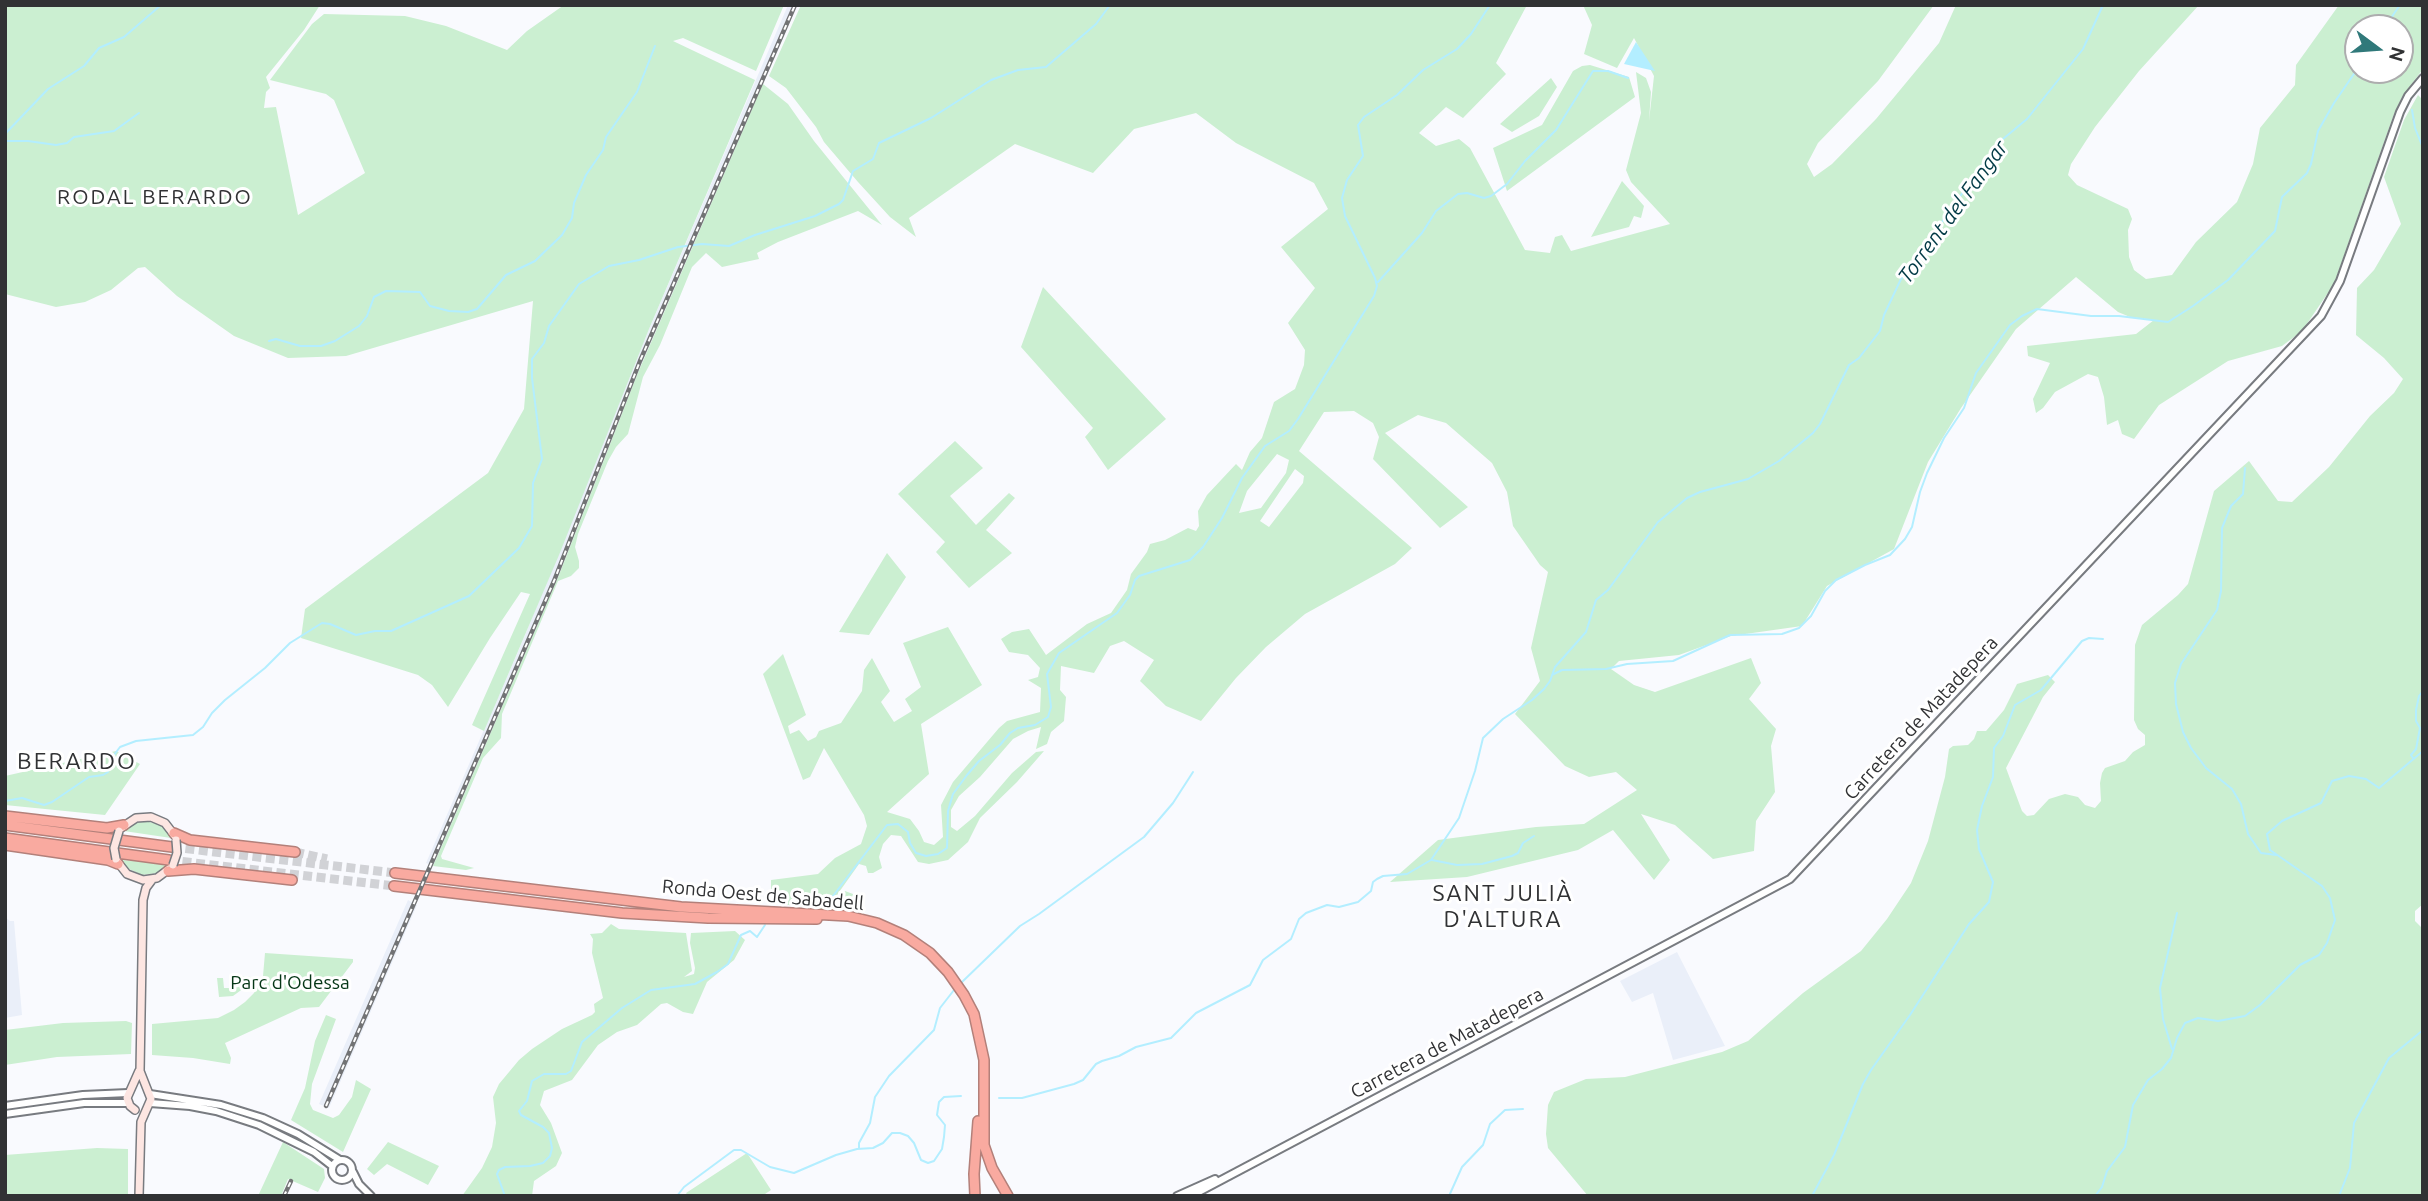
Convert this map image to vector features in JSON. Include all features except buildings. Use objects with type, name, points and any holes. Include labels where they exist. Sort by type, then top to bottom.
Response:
[{"type":"highway","points":[[5,816],[122,828]]},
{"type":"highway","points":[[5,825],[190,840],[295,852]]},
{"type":"highway","points":[[5,838],[181,868],[292,880]]},
{"type":"highway","points":[[5,845],[117,862]]},
{"type":"highway","name":"Ronda Oest de Sabadell","points":[[395,873],[681,907],[820,914],[859,919],[894,930],[930,953],[960,990],[974,1014],[984,1068],[984,1145],[992,1168],[1007,1196]]},
{"type":"highway","name":"Ronda Oest de Sabadell","points":[[394,886],[681,917],[855,921],[883,928],[908,940],[928,954],[947,973]]},
{"type":"highway","name":"Ronda Oest de Sabadell","points":[[960,990],[975,1028],[981,1062],[975,1196]]},
{"type":"main road","points":[[138,1196],[141,1122],[148,1106],[148,1091],[140,1070],[143,900],[146,888],[170,865],[177,853],[165,823],[151,817],[136,818],[122,828],[114,848],[117,862],[140,886],[143,900]]},
{"type":"main road","points":[[134,878],[152,880]]},
{"type":"main road","points":[[138,1196],[138,1124],[135,1110],[128,1102],[140,1070]]},
{"type":"main road","points":[[130,1091],[139,1087],[148,1091]]},
{"type":"main road","points":[[135,1110],[148,1106]]},
{"type":"street","name":"Carretera de Matadepera","points":[[1242,1168],[1790,879],[2321,316],[2340,281],[2399,112],[2423,78]]},
{"type":"street","points":[[5,1106],[130,1091]]},
{"type":"street","points":[[148,1091],[221,1105],[263,1118],[298,1134],[340,1160],[350,1163],[359,1184],[371,1196]]},
{"type":"street","points":[[5,1114],[74,1104],[128,1102]]},
{"type":"street","points":[[148,1106],[190,1106],[259,1125],[314,1152],[332,1166],[334,1176],[339,1180],[359,1184]]},
{"type":"street","points":[[332,1166],[340,1160]]},
{"type":"street","points":[[1177,1196],[1242,1168]]},
{"type":"street","points":[[1191,1196],[1242,1168]]},
{"type":"street","points":[[345,1180],[352,1172]]},
{"type":"shaded area","points":[[788,5],[797,5],[637,375],[559,575],[433,866],[426,863],[523,640],[649,329]]},
{"type":"shaded area","points":[[408,900],[417,905],[329,1108],[319,1104]]},
{"type":"shaded area","points":[[5,917],[14,921],[22,1015],[5,1018]]},
{"type":"shaded area","points":[[1677,952],[1725,1046],[1673,1060],[1653,993],[1632,1002],[1620,981]]},
{"type":"green space","points":[[5,5],[320,5],[304,30],[266,77],[270,88],[266,92],[264,108],[276,107],[298,215],[365,173],[334,100],[326,94],[270,80],[312,24],[324,14],[405,16],[446,26],[507,50],[527,31],[564,5],[784,5],[756,71],[683,38],[673,41],[755,80],[649,329],[559,555],[484,731],[472,725],[530,594],[521,592],[448,707],[432,685],[418,675],[301,638],[305,609],[488,473],[524,409],[533,301],[346,356],[288,358],[234,336],[177,296],[145,267],[138,268],[111,290],[85,302],[56,307],[5,294]]},
{"type":"green space","points":[[801,5],[1527,5],[1496,63],[1506,74],[1463,118],[1446,107],[1419,133],[1436,146],[1459,139],[1470,148],[1525,250],[1550,253],[1555,237],[1562,235],[1571,251],[1670,224],[1631,182],[1626,170],[1641,113],[1636,72],[1646,78],[1651,92],[1649,121],[1654,76],[1634,38],[1617,68],[1584,54],[1592,25],[1583,5],[1934,5],[1878,81],[1818,143],[1807,164],[1814,177],[1832,164],[1876,119],[1939,43],[1956,5],[2199,5],[2139,71],[2095,127],[2071,164],[2068,175],[2077,185],[2128,209],[2132,219],[2128,230],[2129,257],[2134,270],[2146,279],[2172,275],[2196,242],[2237,202],[2253,164],[2260,128],[2295,85],[2296,65],[2339,5],[2423,5],[2423,69],[2414,81],[2414,14],[2344,14],[2344,84],[2412,84],[2394,114],[2334,284],[2302,331],[2282,346],[2228,361],[2159,405],[2134,439],[2122,434],[2118,420],[2107,425],[2104,397],[2098,377],[2088,374],[2055,392],[2036,413],[2033,399],[2050,363],[2028,356],[2027,346],[2136,334],[2154,320],[2130,317],[2118,312],[2076,277],[2016,329],[1961,408],[1928,462],[1894,549],[1827,586],[1802,626],[1731,636],[1679,655],[1619,661],[1611,669],[1634,685],[1655,692],[1751,658],[1761,683],[1749,699],[1776,729],[1771,746],[1775,792],[1756,821],[1754,851],[1713,859],[1675,825],[1641,814],[1670,860],[1654,880],[1613,830],[1578,850],[1467,877],[1390,882],[1438,840],[1536,827],[1584,824],[1637,790],[1616,772],[1589,777],[1565,766],[1515,714],[1540,681],[1531,648],[1548,572],[1540,565],[1513,526],[1507,492],[1492,463],[1446,423],[1418,415],[1385,433],[1468,507],[1440,528],[1373,459],[1379,437],[1373,423],[1354,411],[1324,412],[1299,451],[1412,548],[1395,564],[1305,614],[1266,647],[1201,721],[1166,706],[1140,681],[1154,660],[1124,641],[1110,646],[1094,673],[1061,666],[1060,690],[1066,697],[1064,721],[1051,732],[1047,744],[1036,749],[1041,727],[1013,739],[980,777],[959,796],[951,810],[951,827],[957,831],[975,816],[1012,773],[1036,752],[1044,751],[980,818],[968,842],[948,860],[929,864],[918,862],[901,836],[891,835],[883,844],[879,857],[882,868],[868,873],[866,866],[859,864],[837,895],[845,891],[853,894],[850,903],[835,911],[773,903],[771,880],[818,874],[835,858],[861,844],[867,826],[864,815],[824,748],[810,777],[803,780],[763,674],[783,654],[806,715],[788,726],[790,734],[799,730],[808,741],[816,737],[819,731],[841,723],[862,691],[864,670],[872,658],[890,691],[881,702],[894,722],[912,711],[905,699],[921,687],[903,643],[948,627],[982,685],[921,724],[929,774],[887,812],[910,819],[924,842],[934,845],[943,837],[941,805],[953,782],[1007,721],[1040,712],[1041,688],[1028,680],[1038,677],[1040,668],[1028,655],[1009,652],[1001,639],[1012,632],[1029,629],[1046,655],[1087,624],[1111,613],[1127,590],[1131,574],[1150,544],[1165,540],[1188,528],[1196,531],[1199,526],[1198,511],[1207,495],[1236,464],[1242,470],[1250,452],[1262,438],[1274,402],[1295,389],[1304,365],[1305,350],[1288,323],[1315,288],[1281,247],[1328,209],[1314,183],[1236,143],[1196,113],[1134,129],[1093,173],[1015,144],[909,218],[916,237],[890,217],[858,182],[824,142],[786,88],[769,76]],"holes":[[[1277,454],[1289,460],[1286,473],[1261,508],[1239,513],[1247,491]],[[1295,469],[1304,476],[1303,483],[1269,527],[1260,521]]]},
{"type":"green space","points":[[1590,65],[1629,77],[1635,97],[1507,191],[1493,148],[1542,125],[1573,71]]},
{"type":"green space","points":[[1551,78],[1557,87],[1539,116],[1512,132],[1500,124]]},
{"type":"green space","points":[[763,84],[788,104],[814,141],[882,225],[858,211],[778,242],[757,253],[759,259],[722,267],[706,253],[692,267],[660,345],[643,377],[628,434],[608,461],[578,534],[575,547],[579,568],[571,576],[558,581],[502,714],[501,738],[483,758],[441,856],[442,859],[474,868],[466,870],[433,866],[559,575],[637,375]]},
{"type":"green space","points":[[2418,95],[2423,100],[2423,904],[2415,911],[2415,921],[2423,929],[2423,1196],[1588,1196],[1548,1148],[1548,1105],[1554,1092],[1586,1079],[1625,1077],[1722,1052],[1748,1041],[1803,993],[1861,951],[1911,883],[1928,841],[1945,777],[1949,749],[1953,746],[1968,745],[1977,731],[1986,731],[2004,710],[2017,684],[2048,675],[2055,682],[2043,697],[2006,768],[2022,811],[2027,816],[2034,815],[2049,799],[2065,794],[2078,797],[2085,805],[2095,808],[2101,801],[2100,783],[2105,768],[2125,761],[2145,745],[2145,735],[2134,720],[2135,645],[2142,625],[2188,584],[2214,491],[2249,461],[2278,501],[2292,502],[2329,467],[2370,416],[2394,393],[2403,379],[2384,358],[2356,335],[2357,288],[2374,270],[2401,224],[2384,177],[2404,120]]},
{"type":"green space","points":[[1622,181],[1644,206],[1641,218],[1634,216],[1629,227],[1591,237]]},
{"type":"green space","points":[[1043,287],[1166,419],[1108,470],[1085,437],[1093,428],[1021,347]]},
{"type":"green space","points":[[955,441],[983,468],[950,496],[976,525],[1009,493],[1015,498],[986,530],[1012,553],[969,588],[936,552],[945,542],[898,494]]},
{"type":"green space","points":[[887,553],[906,577],[869,635],[839,632]]},
{"type":"green space","points":[[116,751],[140,764],[105,815],[5,805],[5,776]]},
{"type":"green space","points":[[144,821],[158,824],[171,838],[124,831],[131,825]]},
{"type":"green space","points":[[121,860],[167,864],[158,873],[142,875],[127,868]]},
{"type":"green space","points":[[611,924],[619,929],[686,933],[692,971],[684,977],[694,974],[695,968],[690,943],[691,933],[735,931],[745,940],[734,960],[707,982],[693,1014],[667,1003],[661,1004],[637,1025],[617,1032],[598,1045],[572,1080],[544,1091],[540,1105],[551,1123],[562,1153],[556,1166],[534,1181],[532,1196],[462,1196],[482,1168],[492,1147],[496,1123],[493,1097],[499,1084],[532,1049],[562,1029],[592,1015],[595,1012],[594,1004],[603,998],[590,934],[602,933]]},
{"type":"green space","name":"Parc d'Odessa","points":[[265,953],[353,959],[353,962],[319,1007],[301,1008],[225,1043],[231,1058],[230,1064],[152,1055],[152,1024],[218,1018],[234,1010],[254,993],[263,976]]},
{"type":"green space","points":[[232,975],[251,977],[244,988],[233,996],[219,997],[217,978],[223,978],[224,988],[232,988]]},
{"type":"green space","points":[[326,1015],[336,1019],[312,1084],[310,1104],[313,1110],[333,1118],[339,1115],[352,1097],[356,1080],[371,1089],[343,1152],[291,1120],[305,1088],[315,1041]]},
{"type":"green space","points":[[63,1023],[132,1023],[131,1054],[57,1057],[5,1065],[5,1030]]},
{"type":"green space","points":[[283,1142],[324,1169],[325,1178],[318,1192],[288,1179],[281,1196],[258,1196]]},
{"type":"green space","points":[[388,1142],[439,1166],[428,1185],[387,1164],[374,1175],[367,1169]]},
{"type":"green space","points":[[97,1148],[128,1149],[128,1196],[5,1196],[5,1155]]},
{"type":"green space","points":[[747,1153],[771,1190],[762,1196],[688,1196],[686,1193]]},
{"type":"water","points":[[1636,42],[1655,71],[1624,64]]},
{"type":"waterway","points":[[5,134],[48,89],[84,66],[99,48],[124,37],[161,5]]},
{"type":"waterway","points":[[5,801],[22,798],[44,805],[89,777],[108,772],[120,747],[136,741],[193,735],[225,700],[265,668],[290,643],[322,623],[356,635],[391,631],[469,596],[519,548],[532,526],[533,483],[542,459],[532,359],[544,343],[549,326],[579,284],[609,266],[639,260],[678,247],[702,244],[729,246],[815,216],[839,204],[843,200],[853,171],[873,159],[879,143],[931,118],[991,80],[1018,70],[1046,67],[1096,24],[1110,5]]},
{"type":"waterway","points":[[804,908],[833,896],[887,825],[898,824],[908,832],[916,853],[926,856],[938,854],[947,848],[948,811],[953,794],[967,775],[1010,733],[1018,728],[1035,725],[1048,717],[1051,707],[1047,674],[1059,653],[1117,613],[1139,576],[1190,560],[1203,547],[1222,518],[1242,478],[1265,446],[1289,431],[1298,419],[1374,296],[1377,286],[1375,278],[1345,216],[1342,198],[1347,180],[1363,156],[1358,125],[1364,117],[1397,95],[1423,70],[1457,49],[1471,34],[1490,5]]},
{"type":"waterway","name":"Torrent del Fangar","points":[[999,1098],[1022,1098],[1074,1084],[1083,1080],[1096,1064],[1102,1061],[1136,1047],[1171,1038],[1196,1013],[1250,985],[1263,960],[1291,939],[1299,919],[1306,913],[1327,905],[1339,907],[1358,902],[1371,891],[1373,882],[1377,879],[1407,874],[1431,860],[1459,818],[1483,738],[1503,719],[1544,689],[1555,667],[1586,632],[1596,600],[1608,590],[1658,522],[1687,498],[1748,479],[1779,461],[1813,433],[1849,365],[1859,358],[1880,331],[1884,315],[1901,279],[1922,257],[1937,229],[1997,144],[2027,119],[2083,49],[2103,5]]},
{"type":"waterway","points":[[2394,14],[2400,5]]},
{"type":"waterway","points":[[269,341],[276,339],[300,346],[321,346],[335,341],[359,326],[367,316],[374,297],[386,291],[420,292],[430,306],[449,311],[468,312],[477,309],[506,275],[535,261],[562,235],[572,218],[574,203],[586,175],[603,150],[606,137],[637,92],[655,46]]},
{"type":"waterway","points":[[1378,282],[1422,233],[1436,211],[1458,194],[1467,193],[1484,198],[1507,184],[1525,161],[1556,130],[1593,71],[1608,71],[1628,78]]},
{"type":"waterway","points":[[1552,675],[1562,670],[1606,669],[1627,664],[1673,661],[1730,635],[1782,634],[1799,628],[1811,616],[1825,591],[1836,580],[1890,555],[1905,539],[1912,527],[1927,473],[1944,438],[1964,408],[1976,373],[2010,325],[2037,309],[2168,322],[2193,306],[2228,280],[2275,231],[2282,197],[2307,173],[2318,131],[2347,84]]},
{"type":"waterway","points":[[2412,110],[2415,128],[2423,148]]},
{"type":"waterway","points":[[5,141],[56,145],[67,143],[74,137],[114,131],[139,113]]},
{"type":"waterway","points":[[2245,468],[2243,494],[2231,506],[2222,528],[2221,591],[2217,610],[2181,664],[2175,683],[2176,704],[2183,732],[2191,748],[2206,768],[2232,789],[2241,804],[2248,834],[2261,853],[2276,855]]},
{"type":"waterway","points":[[1812,1196],[1834,1155],[1871,1070],[1969,924],[1989,902],[1993,882],[1979,849],[1977,830],[1982,806],[1993,777],[1994,748],[2003,736],[2015,705],[2041,690],[2082,641],[2089,638],[2103,639]]},
{"type":"waterway","points":[[2413,758],[2411,755],[2416,749],[2420,728],[2416,721],[2416,710],[2423,691]]},
{"type":"waterway","points":[[2095,1196],[2102,1187],[2107,1171],[2125,1147],[2133,1105],[2148,1080],[2171,1058],[2185,1023],[2198,1018],[2218,1021],[2245,1016],[2260,1005],[2300,965],[2319,955],[2327,943],[2335,920],[2330,898],[2322,886],[2270,850],[2267,834],[2282,821],[2321,803],[2332,781],[2349,776],[2366,779],[2379,788],[2423,751]]},
{"type":"waterway","points":[[961,983],[1020,926],[1144,837],[1173,803],[1193,772]]},
{"type":"waterway","points":[[1432,860],[1457,865],[1482,864],[1518,853],[1523,843],[1534,836]]},
{"type":"waterway","points":[[2172,1049],[2163,1019],[2160,988],[2177,913]]},
{"type":"waterway","points":[[505,1196],[497,1174],[499,1170],[543,1163],[550,1156],[552,1148],[549,1133],[519,1111],[527,1101],[532,1081],[544,1074],[566,1074],[571,1071],[582,1042],[622,1008],[651,990],[695,984],[717,972],[728,964],[741,935],[750,931],[757,937],[765,925]]},
{"type":"waterway","points":[[859,1149],[859,1143],[870,1123],[875,1097],[889,1076],[934,1030],[940,1008],[954,990]]},
{"type":"waterway","points":[[2339,1196],[2350,1168],[2354,1123],[2389,1058],[2423,1030]]},
{"type":"waterway","points":[[677,1196],[684,1187],[734,1150],[741,1150],[770,1167],[794,1173],[836,1155],[873,1148],[883,1143],[892,1133],[900,1133],[908,1136],[914,1143],[921,1160],[928,1163],[934,1161],[942,1149],[944,1137],[945,1125],[937,1115],[939,1102],[944,1097],[961,1096]]},
{"type":"waterway","points":[[1449,1196],[1462,1167],[1483,1145],[1490,1124],[1505,1110],[1523,1109]]},
{"type":"tunnel","points":[[172,847],[395,873]]},
{"type":"tunnel","points":[[295,852],[327,859]]},
{"type":"tunnel","points":[[169,860],[394,886]]},
{"type":"railway","points":[[326,1106],[554,581],[640,361],[795,5]]},
{"type":"railway","points":[[284,1196],[291,1181]]},
{"type":"district","name":"RODAL BERARDO","points":[[155,197]]},
{"type":"district","name":"BERARDO","points":[[77,761]]},
{"type":"district","name":"SANT JULIÀ D'ALTURA","points":[[1503,906]]}]
